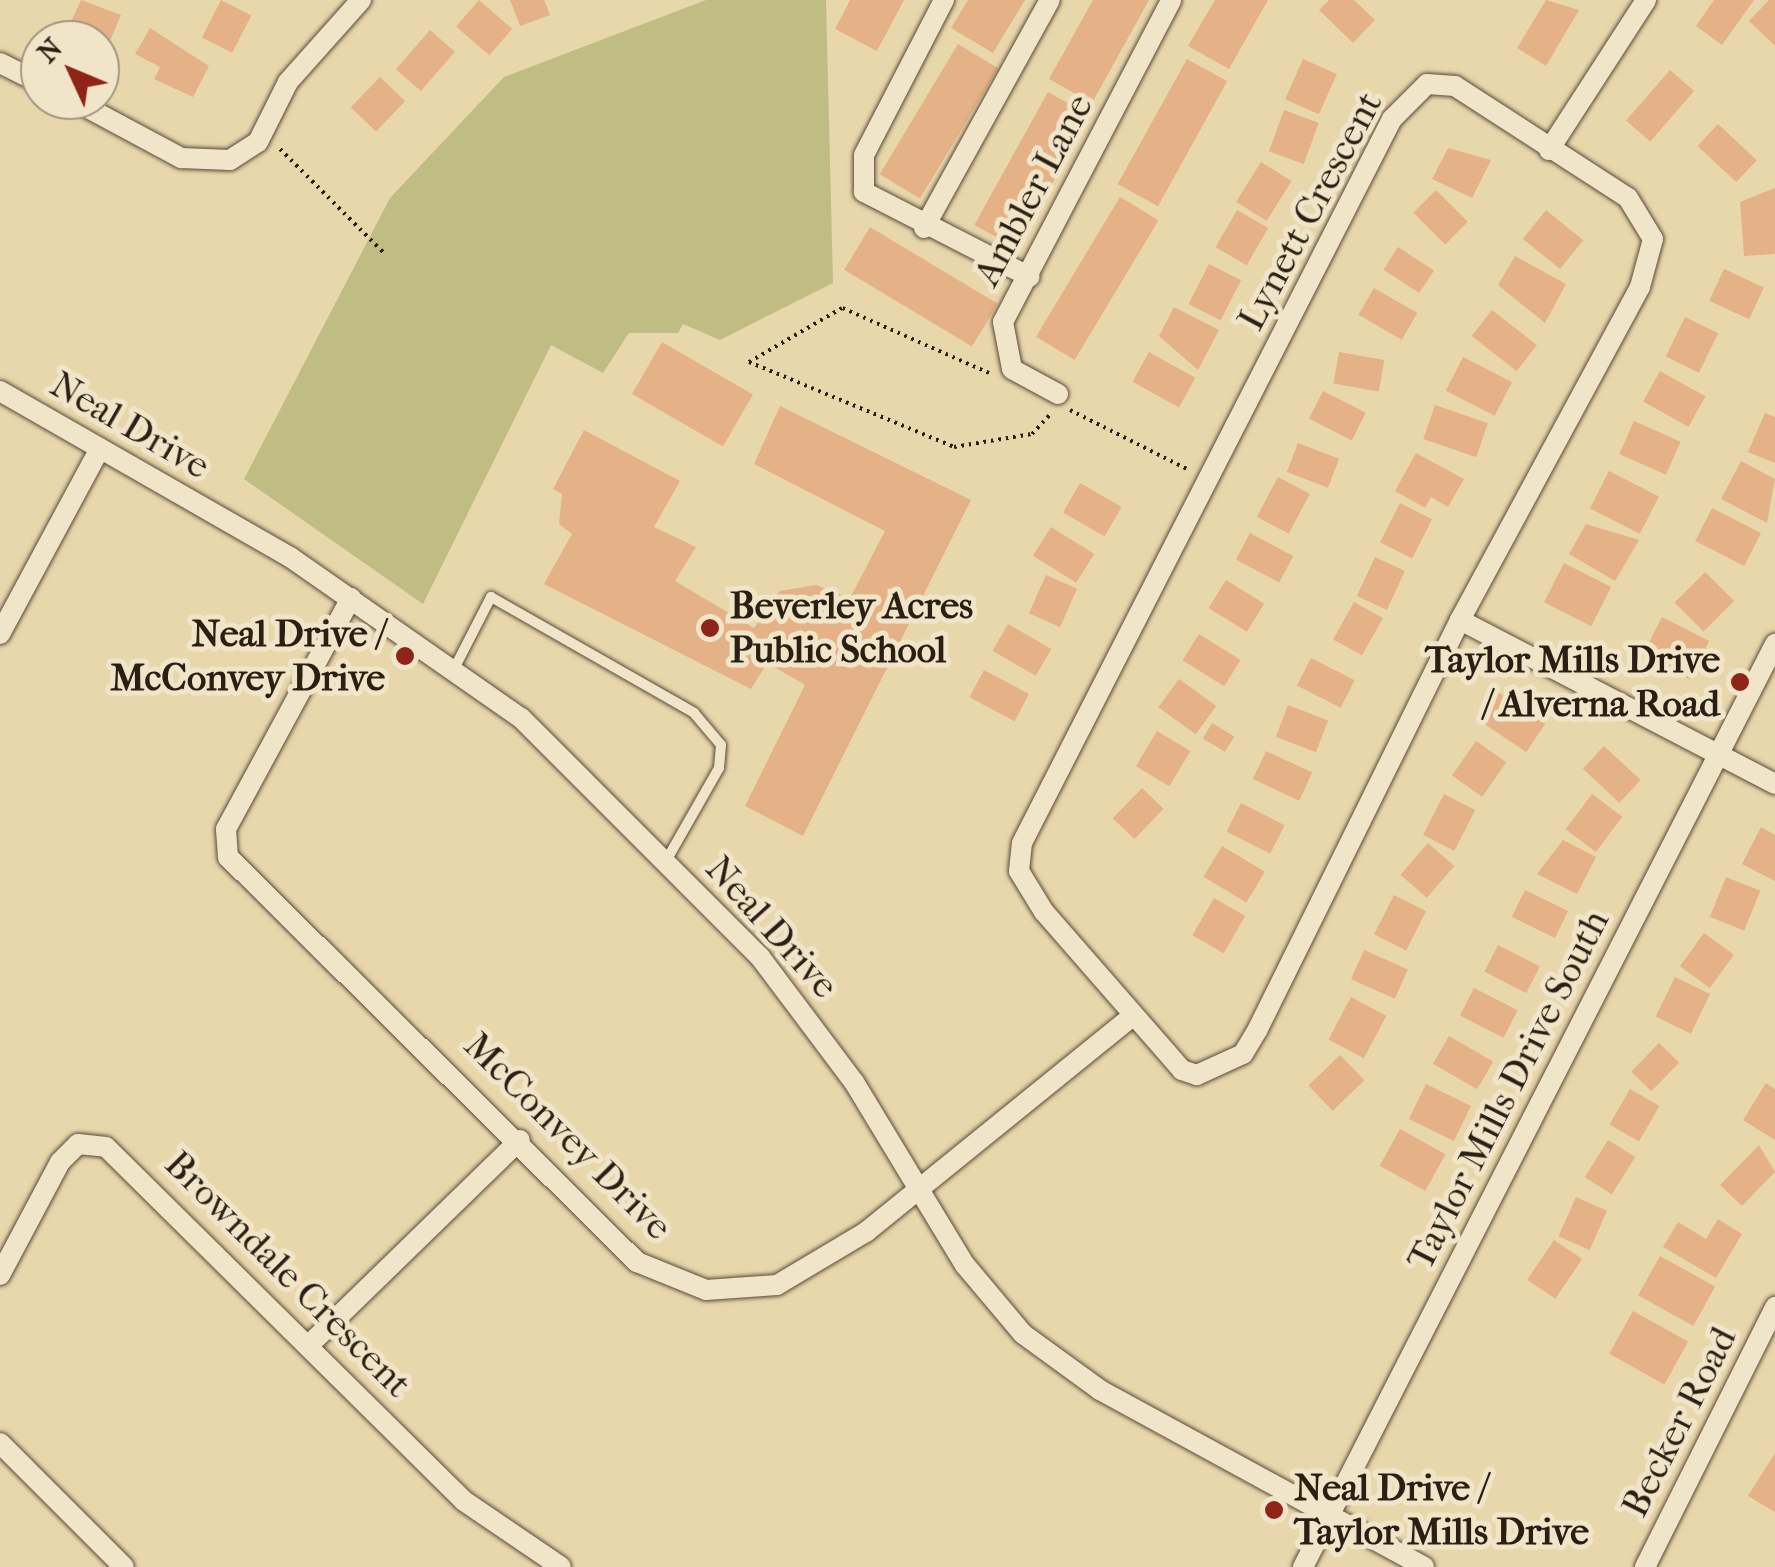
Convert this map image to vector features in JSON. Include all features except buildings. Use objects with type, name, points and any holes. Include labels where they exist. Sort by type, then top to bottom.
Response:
[{"type":"street","points":[[116,120],[207,163],[230,160],[264,132],[288,82],[360,0]]},
{"type":"street","points":[[944,0],[864,154],[864,192],[924,228],[1030,277]]},
{"type":"street","points":[[924,228],[1050,0]]},
{"type":"street","name":"Ambler Lane","points":[[1058,394],[1012,368],[1001,342],[1030,277],[1172,0]]},
{"type":"street","points":[[1549,150],[1646,0]]},
{"type":"street","name":"Lynett Crescent","points":[[1427,84],[1455,86],[1628,198],[1653,239],[1640,287],[1460,620],[1243,1054],[1197,1075],[1182,1070],[1029,891],[1022,843],[1208,480],[1402,104],[1427,84]]},
{"type":"street","name":"Neal Drive","points":[[0,391],[351,598],[455,667],[559,751],[666,861],[818,1031],[917,1191],[1000,1311],[1059,1364],[1424,1567]]},
{"type":"street","points":[[0,634],[100,448]]},
{"type":"street","name":"McConvey Drive","points":[[351,598],[226,829],[228,857],[520,1140],[638,1262],[706,1290],[777,1285],[917,1191],[1134,1016]]},
{"type":"street","points":[[1460,620],[1775,784]]},
{"type":"street","name":"Taylor Mills Drive South","points":[[1303,1567],[1775,644]]},
{"type":"street","points":[[309,1346],[520,1140]]},
{"type":"street","name":"Browndale Crescent","points":[[1,1272],[45,1182],[91,1142],[124,1160],[464,1501],[561,1567]]},
{"type":"street","name":"Becker Road","points":[[1645,1567],[1775,1307]]},
{"type":"street","points":[[0,1442],[124,1567]]},
{"type":"lane","points":[[455,667],[490,597],[694,714],[721,745],[719,768],[666,861]]},
{"type":"path","points":[[264,132],[383,252]]},
{"type":"path","points":[[1006,380],[842,308],[750,362],[954,447],[1032,434],[1060,404],[1208,480]]},
{"type":"shaded area","points":[[706,0],[826,0],[833,283],[720,340],[683,324],[678,333],[629,333],[603,373],[551,345],[423,604],[244,479],[390,198],[504,77]]},
{"type":"place","name":"Beverley Acres Public School","points":[[710,628]]},
{"type":"place","name":"Neal Drive / McConvey Drive","points":[[405,656]]},
{"type":"place","name":"Taylor Mills Drive / Alverna Road","points":[[1740,682]]},
{"type":"place","name":"Neal Drive / Taylor Mills Drive","points":[[1274,1510]]}]
